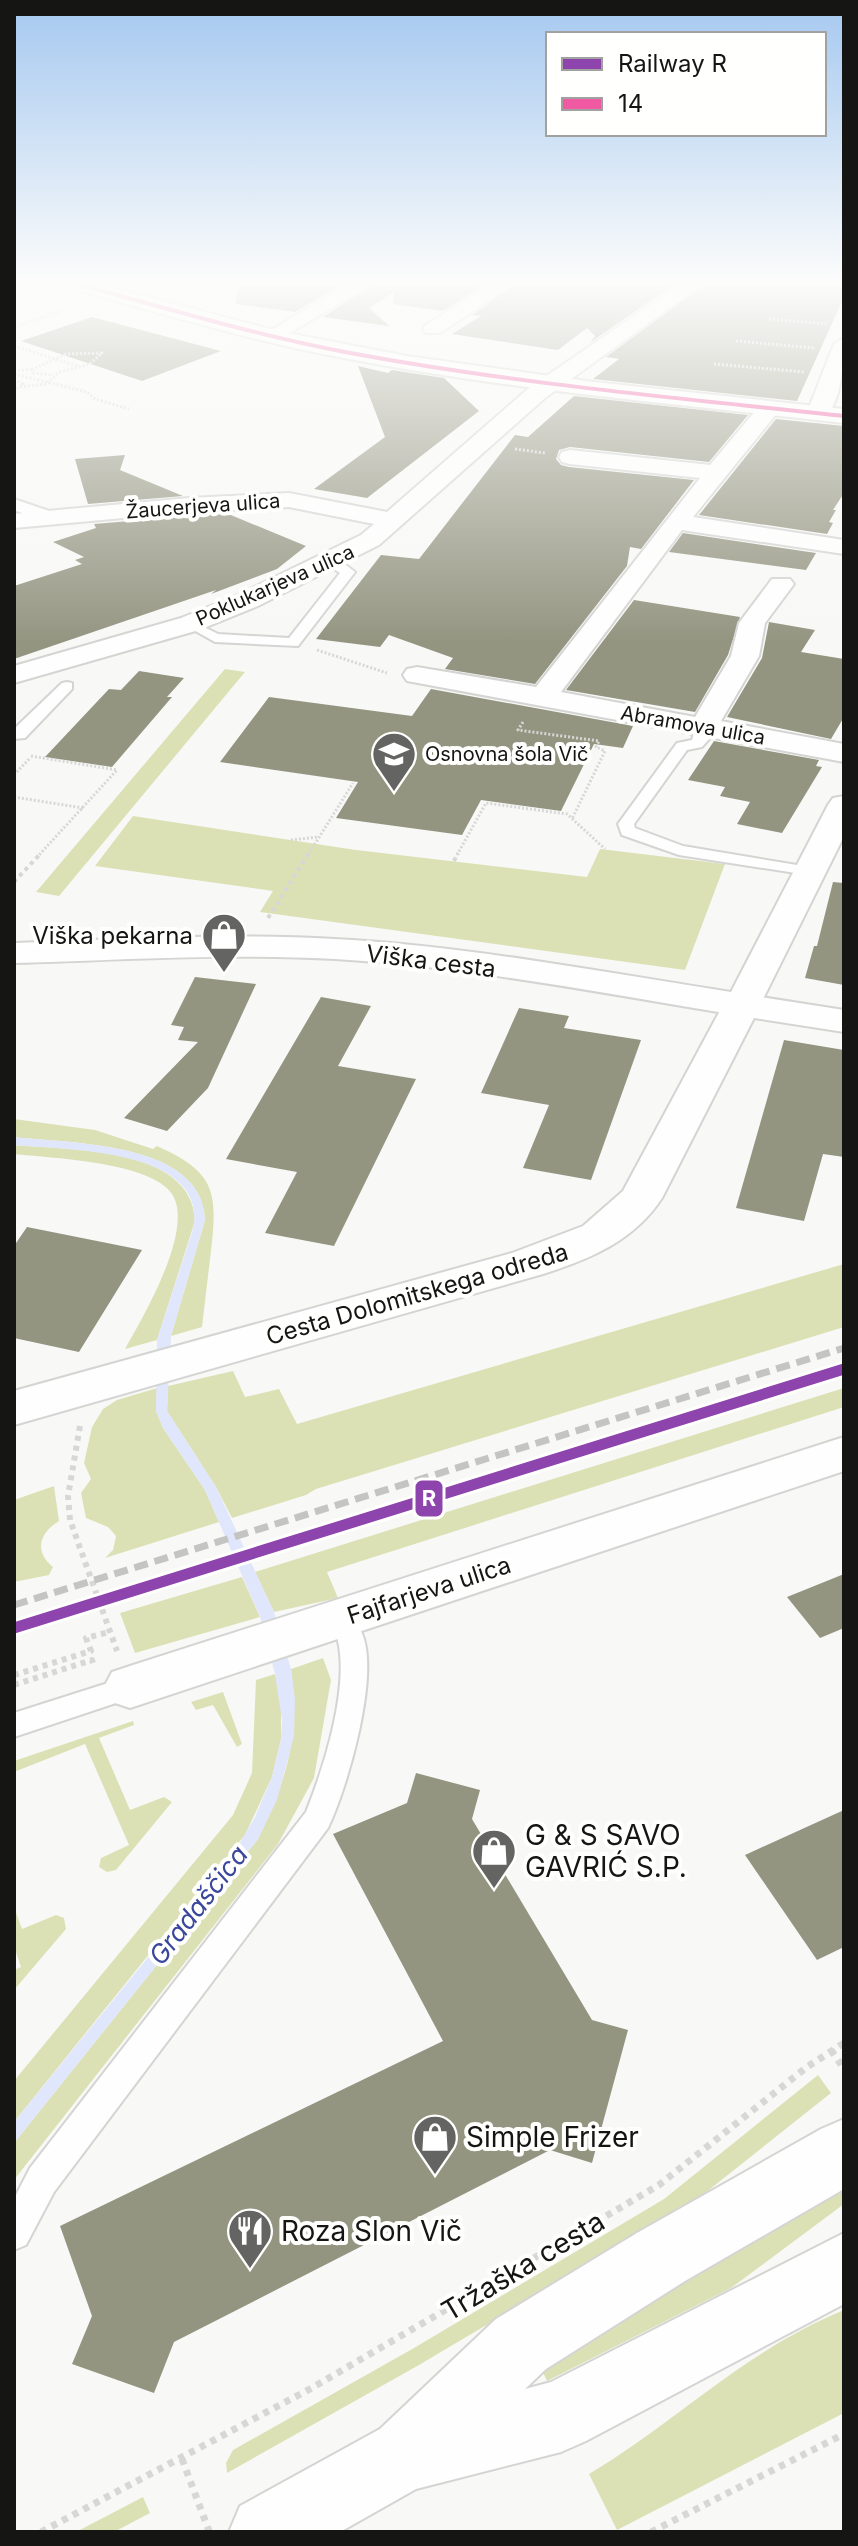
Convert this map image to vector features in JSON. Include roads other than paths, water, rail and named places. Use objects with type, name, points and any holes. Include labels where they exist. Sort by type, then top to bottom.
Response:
[{"type":"street","name":"Poklukarjeva ulica","points":[[14,675],[190,624],[333,562],[370,540],[525,404]]},
{"type":"street","points":[[731,404],[844,416]]},
{"type":"street","points":[[818,413],[822,404]]},
{"type":"street","points":[[536,696],[770,408]]},
{"type":"street","points":[[570,457],[716,473]]},
{"type":"street","name":"Žaucerjeva ulica","points":[[14,521],[289,500],[391,520]]},
{"type":"street","points":[[14,504],[48,517]]},
{"type":"street","points":[[676,522],[844,547]]},
{"type":"street","points":[[703,728],[745,656],[752,623],[781,584]]},
{"type":"street","name":"Abramova ulica","points":[[417,675],[844,753]]},
{"type":"street","points":[[742,1005],[844,805]]},
{"type":"street","name":"Viška cesta","points":[[14,953],[255,946],[401,955],[844,1021]]},
{"type":"street","name":"Cesta Dolomitskega odreda","points":[[14,1408],[541,1260],[595,1239],[622,1220],[649,1186],[742,1005]]},
{"type":"street","name":"Fajfarjeva ulica","points":[[111,1673],[251,1648],[844,1454]]},
{"type":"street","points":[[404,2456],[521,2344],[661,2257],[844,2152]]},
{"type":"street","points":[[266,2532],[404,2456],[561,2416],[844,2267]]},
{"type":"lane","points":[[190,624],[215,638],[293,643],[348,572],[333,562]]},
{"type":"lane","points":[[17,734],[67,686]]},
{"type":"lane","points":[[703,728],[702,738],[697,744],[682,746],[626,824],[628,831],[679,850],[809,872]]},
{"type":"lane","points":[[14,2233],[42,2180],[318,1819],[334,1781],[353,1671],[351,1640],[325,1624]]},
{"type":"lane","name":"Fajfarjeva ulica","points":[[14,1725],[111,1673]]},
{"type":"water","name":"Gradaščica","points":[[14,1137],[130,1152],[159,1161],[182,1175],[198,1194],[205,1220],[171,1336],[167,1411],[216,1487],[274,1612],[291,1669],[295,1699],[294,1736],[277,1800],[258,1839],[14,2143],[14,2122],[237,1848],[255,1817],[272,1777],[282,1720],[275,1674],[260,1617],[205,1490],[163,1428],[156,1411],[157,1340],[193,1229],[192,1202],[179,1182],[157,1168],[98,1152],[14,1145]]},
{"type":"railway","points":[[14,1605],[844,1348]]},
{"type":"rail line","name":"R","points":[[14,1628],[844,1369]]},
{"type":"place","name":"Osnovna šola Vič","points":[[394,793]]},
{"type":"place","name":"Viška pekarna","points":[[224,974]]},
{"type":"place","name":"G & S SAVO GAVRIĆ S.P.","points":[[494,1890]]},
{"type":"place","name":"Simple Frizer","points":[[435,2176]]},
{"type":"place","name":"Roza Slon Vič","points":[[250,2270]]}]
